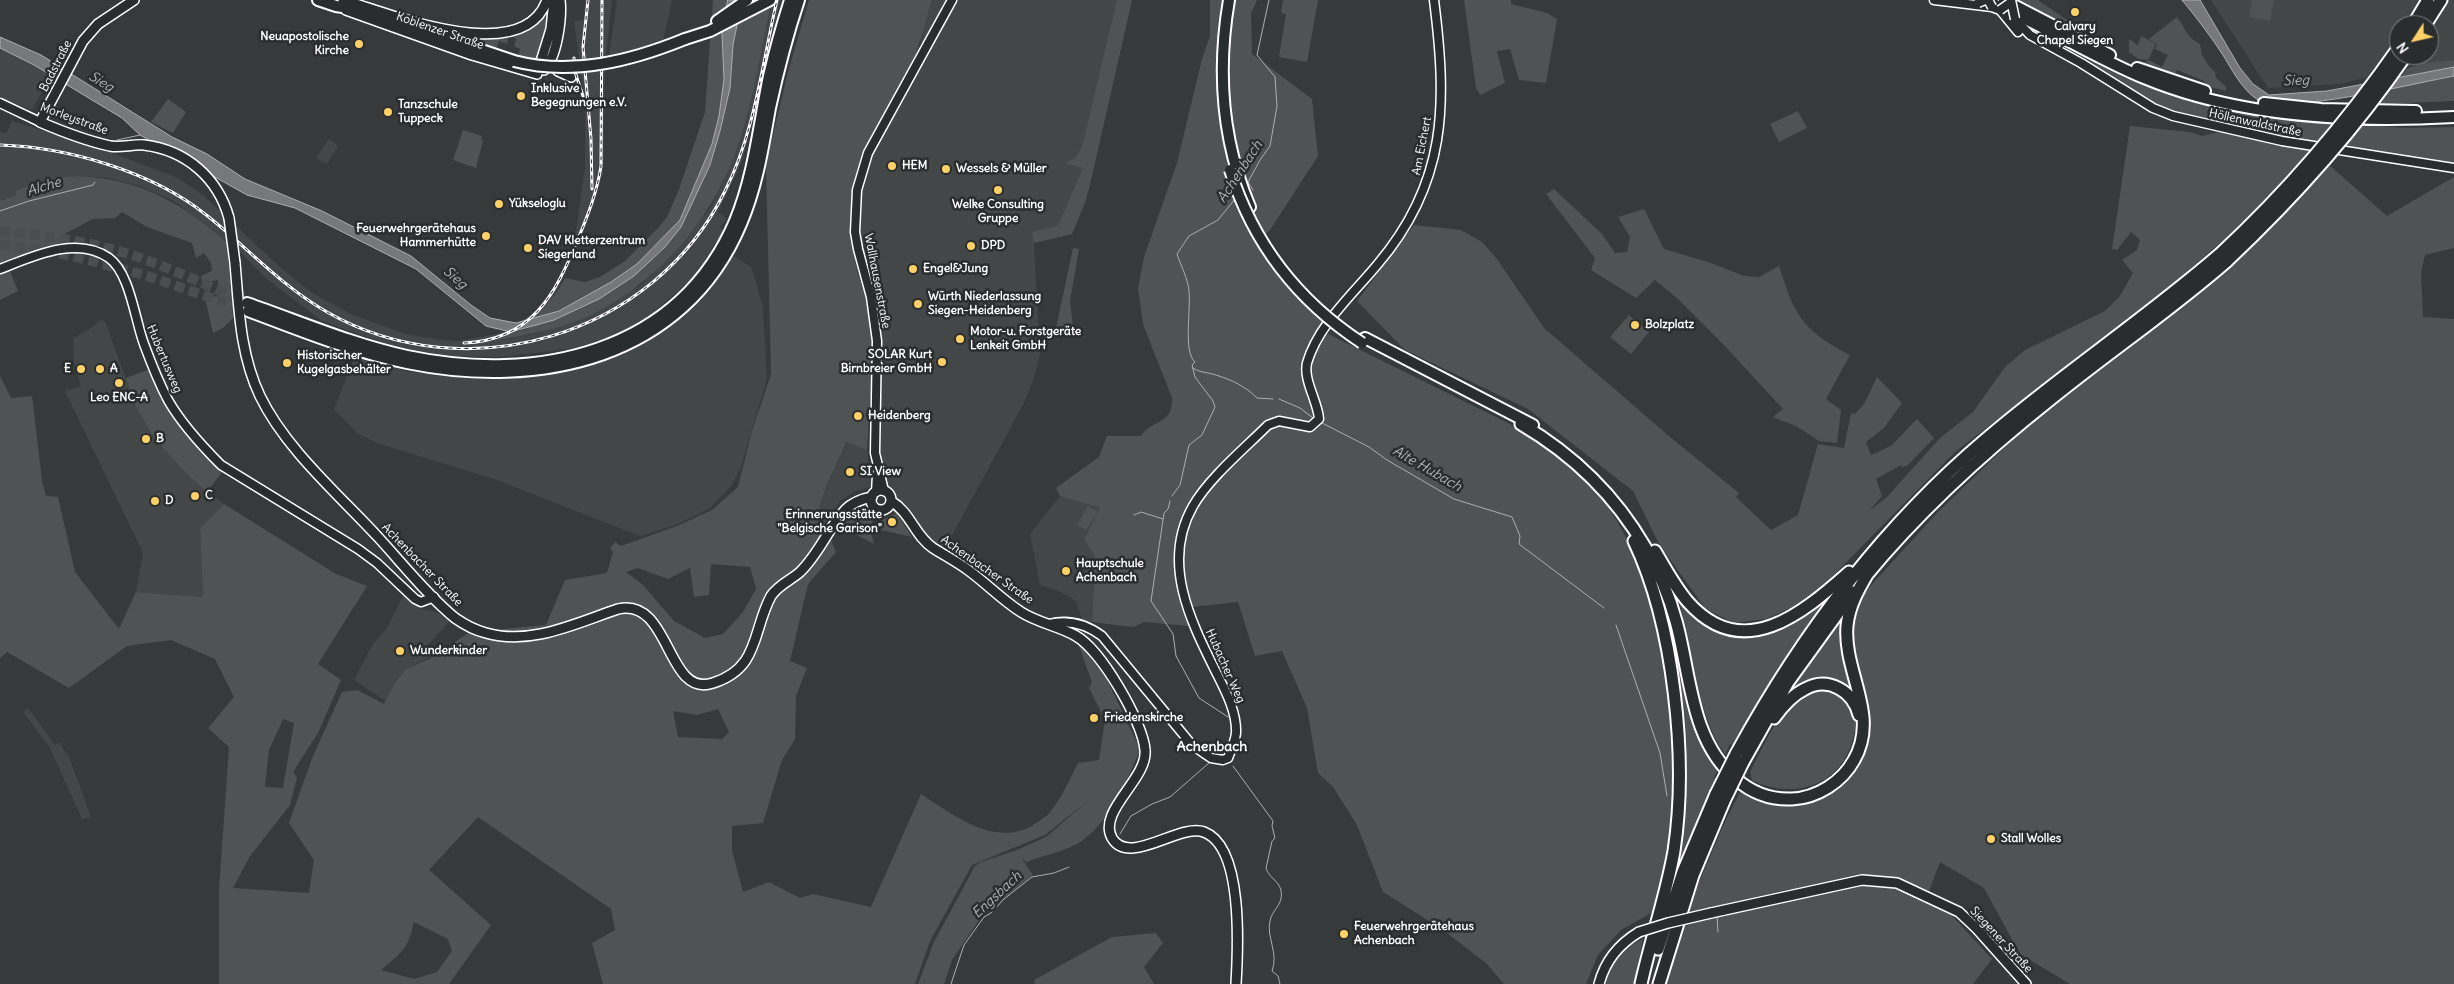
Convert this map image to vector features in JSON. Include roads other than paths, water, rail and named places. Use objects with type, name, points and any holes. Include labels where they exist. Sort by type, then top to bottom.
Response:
[{"type":"highway","points":[[2419,15],[2428,0]]},
{"type":"highway","points":[[2432,15],[2441,0]]},
{"type":"highway","points":[[1648,984],[1683,872],[1739,758],[1800,647],[1876,548],[1923,497],[1984,440],[2224,257],[2337,132],[2389,61]]},
{"type":"highway","points":[[1748,751],[1810,649],[1868,573],[1923,511],[1983,454],[2052,397],[2174,305],[2308,181],[2346,138],[2399,65]]},
{"type":"highway","points":[[1522,424],[1554,445],[1603,488],[1646,548],[1661,579],[1676,620],[1696,712],[1712,751],[1730,774],[1753,792],[1763,796],[1790,799],[1815,794],[1837,781],[1858,754],[1864,720],[1860,695],[1848,648],[1847,626],[1852,604],[1868,573]]},
{"type":"highway","points":[[1538,428],[1575,455],[1609,486],[1636,520],[1679,591],[1695,610],[1723,627],[1747,631],[1773,626],[1799,613],[1829,590],[1876,548]]},
{"type":"highway","points":[[1584,470],[1614,507],[1631,536],[1644,565],[1663,630],[1673,692],[1678,775],[1674,849],[1665,895],[1641,984]]},
{"type":"highway","points":[[1651,544],[1680,618],[1706,726],[1722,758],[1736,774],[1759,788],[1788,795],[1813,790],[1824,784],[1842,769],[1854,749],[1859,728],[1856,706],[1848,694],[1836,687],[1824,684],[1809,687],[1785,704],[1748,751],[1739,758]]},
{"type":"highway","points":[[1658,984],[1692,875],[1720,797]]},
{"type":"main road","name":"Badstraße","points":[[40,122],[60,88],[83,41],[98,24],[134,0]]},
{"type":"main road","name":"Koblenzer Straße","points":[[318,0],[340,2],[434,27],[470,34],[505,32],[528,22],[538,14],[547,0]]},
{"type":"main road","points":[[537,74],[548,42],[554,0]]},
{"type":"main road","points":[[537,74],[546,68],[550,60],[561,19],[560,0]]},
{"type":"main road","points":[[685,39],[727,15],[746,0]]},
{"type":"main road","points":[[685,39],[710,30],[770,0]]},
{"type":"main road","points":[[247,307],[384,358],[426,367],[469,372],[547,369],[591,360],[619,349],[658,327],[681,309],[702,288],[720,264],[735,238],[749,204],[780,33],[790,0]]},
{"type":"main road","points":[[766,110],[799,0]]},
{"type":"main road","points":[[1223,0],[1218,57],[1218,106],[1226,154],[1240,198],[1259,238],[1289,280],[1326,316],[1364,340],[1522,424]]},
{"type":"main road","points":[[1229,0],[1223,57],[1224,105],[1231,152],[1245,196],[1264,235],[1289,271],[1330,312],[1364,340],[1489,401],[1538,428]]},
{"type":"main road","name":"Koblenzer Straße","points":[[340,2],[514,61],[546,67],[582,67],[610,62],[685,39]]},
{"type":"main road","name":"Koblenzer Straße","points":[[340,2],[409,34],[508,67],[537,74]]},
{"type":"main road","points":[[1986,3],[2146,79],[2223,99],[2286,113],[2348,114],[2454,110]]},
{"type":"main road","points":[[2006,5],[2133,66],[2223,99]]},
{"type":"main road","points":[[538,14],[553,17]]},
{"type":"main road","points":[[553,17],[558,32]]},
{"type":"main road","points":[[550,60],[558,71],[571,77]]},
{"type":"main road","points":[[2348,114],[2382,119],[2454,117]]},
{"type":"main road","name":"Morleystraße","points":[[40,122],[109,146],[145,145]]},
{"type":"main road","name":"Achenbacher Straße","points":[[145,145],[177,154],[200,170],[214,184],[223,200],[229,218],[235,263],[241,341],[259,395],[270,415],[300,453],[434,596],[465,625],[486,634],[506,636],[544,634],[618,609],[631,608],[640,612],[655,626],[688,680],[701,686],[722,680],[741,667],[754,646],[772,594],[808,564],[838,520],[855,501],[876,496],[880,510],[889,504],[909,517],[926,542],[966,569],[1021,612],[1076,636],[1096,652],[1120,690],[1143,740],[1145,754],[1143,766],[1111,817],[1110,827],[1114,840],[1121,846],[1135,848],[1191,830],[1207,834],[1218,844],[1227,862],[1235,892],[1237,921],[1236,984]]},
{"type":"main road","points":[[876,496],[890,495],[889,504]]},
{"type":"main road","name":"Siegener Straße","points":[[1599,984],[1606,966],[1615,951],[1639,932],[1711,913],[1870,880],[1902,884],[1959,912],[2026,984]]},
{"type":"street","name":"Wallhausenstraße","points":[[876,496],[877,468],[874,444],[877,341],[871,297],[855,232],[857,190],[868,153],[952,0]]},
{"type":"street","name":"Am Eichert","points":[[1180,585],[1181,536],[1184,525],[1202,492],[1272,423],[1278,421],[1310,427],[1318,419],[1307,366],[1326,327],[1394,245],[1420,199],[1430,173],[1442,96],[1440,47],[1434,0]]},
{"type":"street","points":[[1934,0],[1968,5],[1986,3]]},
{"type":"street","name":"Höllenwaldstraße","points":[[1986,3],[2006,5]]},
{"type":"street","name":"Höllenwaldstraße","points":[[2006,5],[2014,19],[2030,35],[2153,108],[2173,116],[2282,141],[2454,168]]},
{"type":"street","name":"Höllenwaldstraße","points":[[2006,5],[2018,31],[2030,41],[2067,56]]},
{"type":"street","name":"Morleystraße","points":[[0,103],[40,122]]},
{"type":"street","name":"Hubertusweg","points":[[0,269],[53,251],[75,248],[90,249],[110,258],[125,278],[144,345],[168,399],[211,455],[226,468],[358,549],[377,563],[415,599],[422,602],[434,596]]},
{"type":"street","name":"Hubacher Weg","points":[[1049,624],[1062,621],[1074,623],[1090,628],[1102,636],[1192,745],[1211,758],[1222,760],[1228,758],[1235,740],[1236,728],[1234,718],[1228,696],[1198,634],[1180,585]]},
{"type":"waterway","name":"Achenbach","points":[[1247,184],[1270,146],[1277,106],[1275,77],[1257,55],[1269,0]]},
{"type":"waterway","name":"Alche","points":[[117,140],[140,135]]},
{"type":"waterway","name":"Alche","points":[[0,211],[29,201],[93,185],[95,182]]},
{"type":"waterway","points":[[1248,182],[1253,190]]},
{"type":"waterway","name":"Achenbach","points":[[1172,496],[1180,485],[1189,445],[1202,435],[1215,407],[1213,401],[1195,377],[1192,365],[1195,362],[1191,357],[1188,340],[1189,291],[1177,254],[1189,236],[1218,220],[1235,199]]},
{"type":"waterway","points":[[1193,368],[1233,381],[1257,398],[1273,399]]},
{"type":"waterway","points":[[1279,399],[1300,408],[1313,418]]},
{"type":"waterway","name":"Alte Hubach","points":[[1322,423],[1369,447],[1387,460],[1454,499],[1512,517],[1520,536],[1519,544],[1604,608]]},
{"type":"waterway","name":"Achenbach","points":[[1170,501],[1168,509],[1164,513],[1151,601],[1173,634],[1176,656],[1199,698],[1228,717]]},
{"type":"waterway","points":[[1134,515],[1141,512],[1163,519]]},
{"type":"waterway","points":[[1616,625],[1660,753],[1667,796]]},
{"type":"waterway","name":"Engsbach","points":[[1120,834],[1131,816],[1152,804],[1170,797],[1209,763]]},
{"type":"waterway","name":"Achenbach","points":[[1233,766],[1273,821],[1272,826],[1275,838],[1272,841],[1266,868],[1281,890],[1281,899],[1271,917],[1269,927],[1274,958],[1272,971],[1278,976],[1280,984]]},
{"type":"waterway","name":"Engsbach","points":[[951,984],[964,945],[984,917],[1032,877],[1054,873],[1069,867]]},
{"type":"waterway","points":[[1717,916],[1718,932]]},
{"type":"tunnel","points":[[0,231],[73,240],[126,253],[246,302]]},
{"type":"tunnel","points":[[0,244],[69,255],[144,275],[247,310]]},
{"type":"railway","points":[[588,0],[583,47],[591,139],[592,189]]},
{"type":"railway","points":[[464,343],[487,340],[507,333],[524,324],[538,311],[550,296],[560,278],[582,230],[595,194],[601,166],[602,0]]},
{"type":"railway","points":[[0,145],[26,147],[81,157],[108,164],[160,186],[184,199],[205,214],[279,278],[310,302],[327,312],[381,336],[438,347],[496,347],[552,336],[605,314],[653,282],[693,241],[725,191],[744,145],[757,97],[777,0]]},
{"type":"railway","points":[[574,58],[576,75],[583,96]]},
{"type":"place","name":"Calvary Chapel Siegen","points":[[2075,12]]},
{"type":"place","name":"Neuapostolische Kirche","points":[[359,44]]},
{"type":"place","name":"Inklusive Begegnungen e.V.","points":[[521,96]]},
{"type":"place","name":"Tanzschule Tuppeck","points":[[388,112]]},
{"type":"place","name":"HEM","points":[[892,166]]},
{"type":"place","name":"Wessels & Müller","points":[[946,169]]},
{"type":"place","name":"Welke Consulting Gruppe","points":[[998,190]]},
{"type":"place","name":"Yükseloglu","points":[[499,204]]},
{"type":"place","name":"Feuerwehrgerätehaus Hammerhütte","points":[[486,236]]},
{"type":"place","name":"DPD","points":[[971,246]]},
{"type":"place","name":"DAV Kletterzentrum Siegerland","points":[[528,248]]},
{"type":"place","name":"Engel&Jung","points":[[913,269]]},
{"type":"place","name":"Würth Niederlassung Siegen-Heidenberg","points":[[918,304]]},
{"type":"place","name":"Bolzplatz","points":[[1635,325]]},
{"type":"place","name":"Motor-u. Forstgeräte Lenkeit GmbH","points":[[960,339]]},
{"type":"place","name":"SOLAR Kurt Birnbreier GmbH","points":[[942,362]]},
{"type":"place","name":"Historischer Kugelgasbehälter","points":[[287,363]]},
{"type":"place","name":"E","points":[[81,369]]},
{"type":"place","name":"A","points":[[100,369]]},
{"type":"place","name":"Leo ENC-A","points":[[119,383]]},
{"type":"place","name":"Heidenberg","points":[[858,416]]},
{"type":"place","name":"B","points":[[146,439]]},
{"type":"place","name":"SI View","points":[[850,472]]},
{"type":"place","name":"C","points":[[195,496]]},
{"type":"place","name":"D","points":[[155,501]]},
{"type":"place","name":"Erinnerungsstätte \"Belgische Garison\"","points":[[892,522]]},
{"type":"place","name":"Hauptschule Achenbach","points":[[1066,571]]},
{"type":"place","name":"Wunderkinder","points":[[400,651]]},
{"type":"place","name":"Friedenskirche","points":[[1094,718]]},
{"type":"place","name":"Stall Wolles","points":[[1991,839]]},
{"type":"place","name":"Feuerwehrgerätehaus Achenbach","points":[[1344,934]]},
{"type":"district","name":"Achenbach","points":[[1212,747]]},
{"type":"water label","name":"Sieg","points":[[2296,81]]},
{"type":"water label","name":"Sieg","points":[[101,82]]},
{"type":"water label","name":"Sieg","points":[[455,278]]}]
